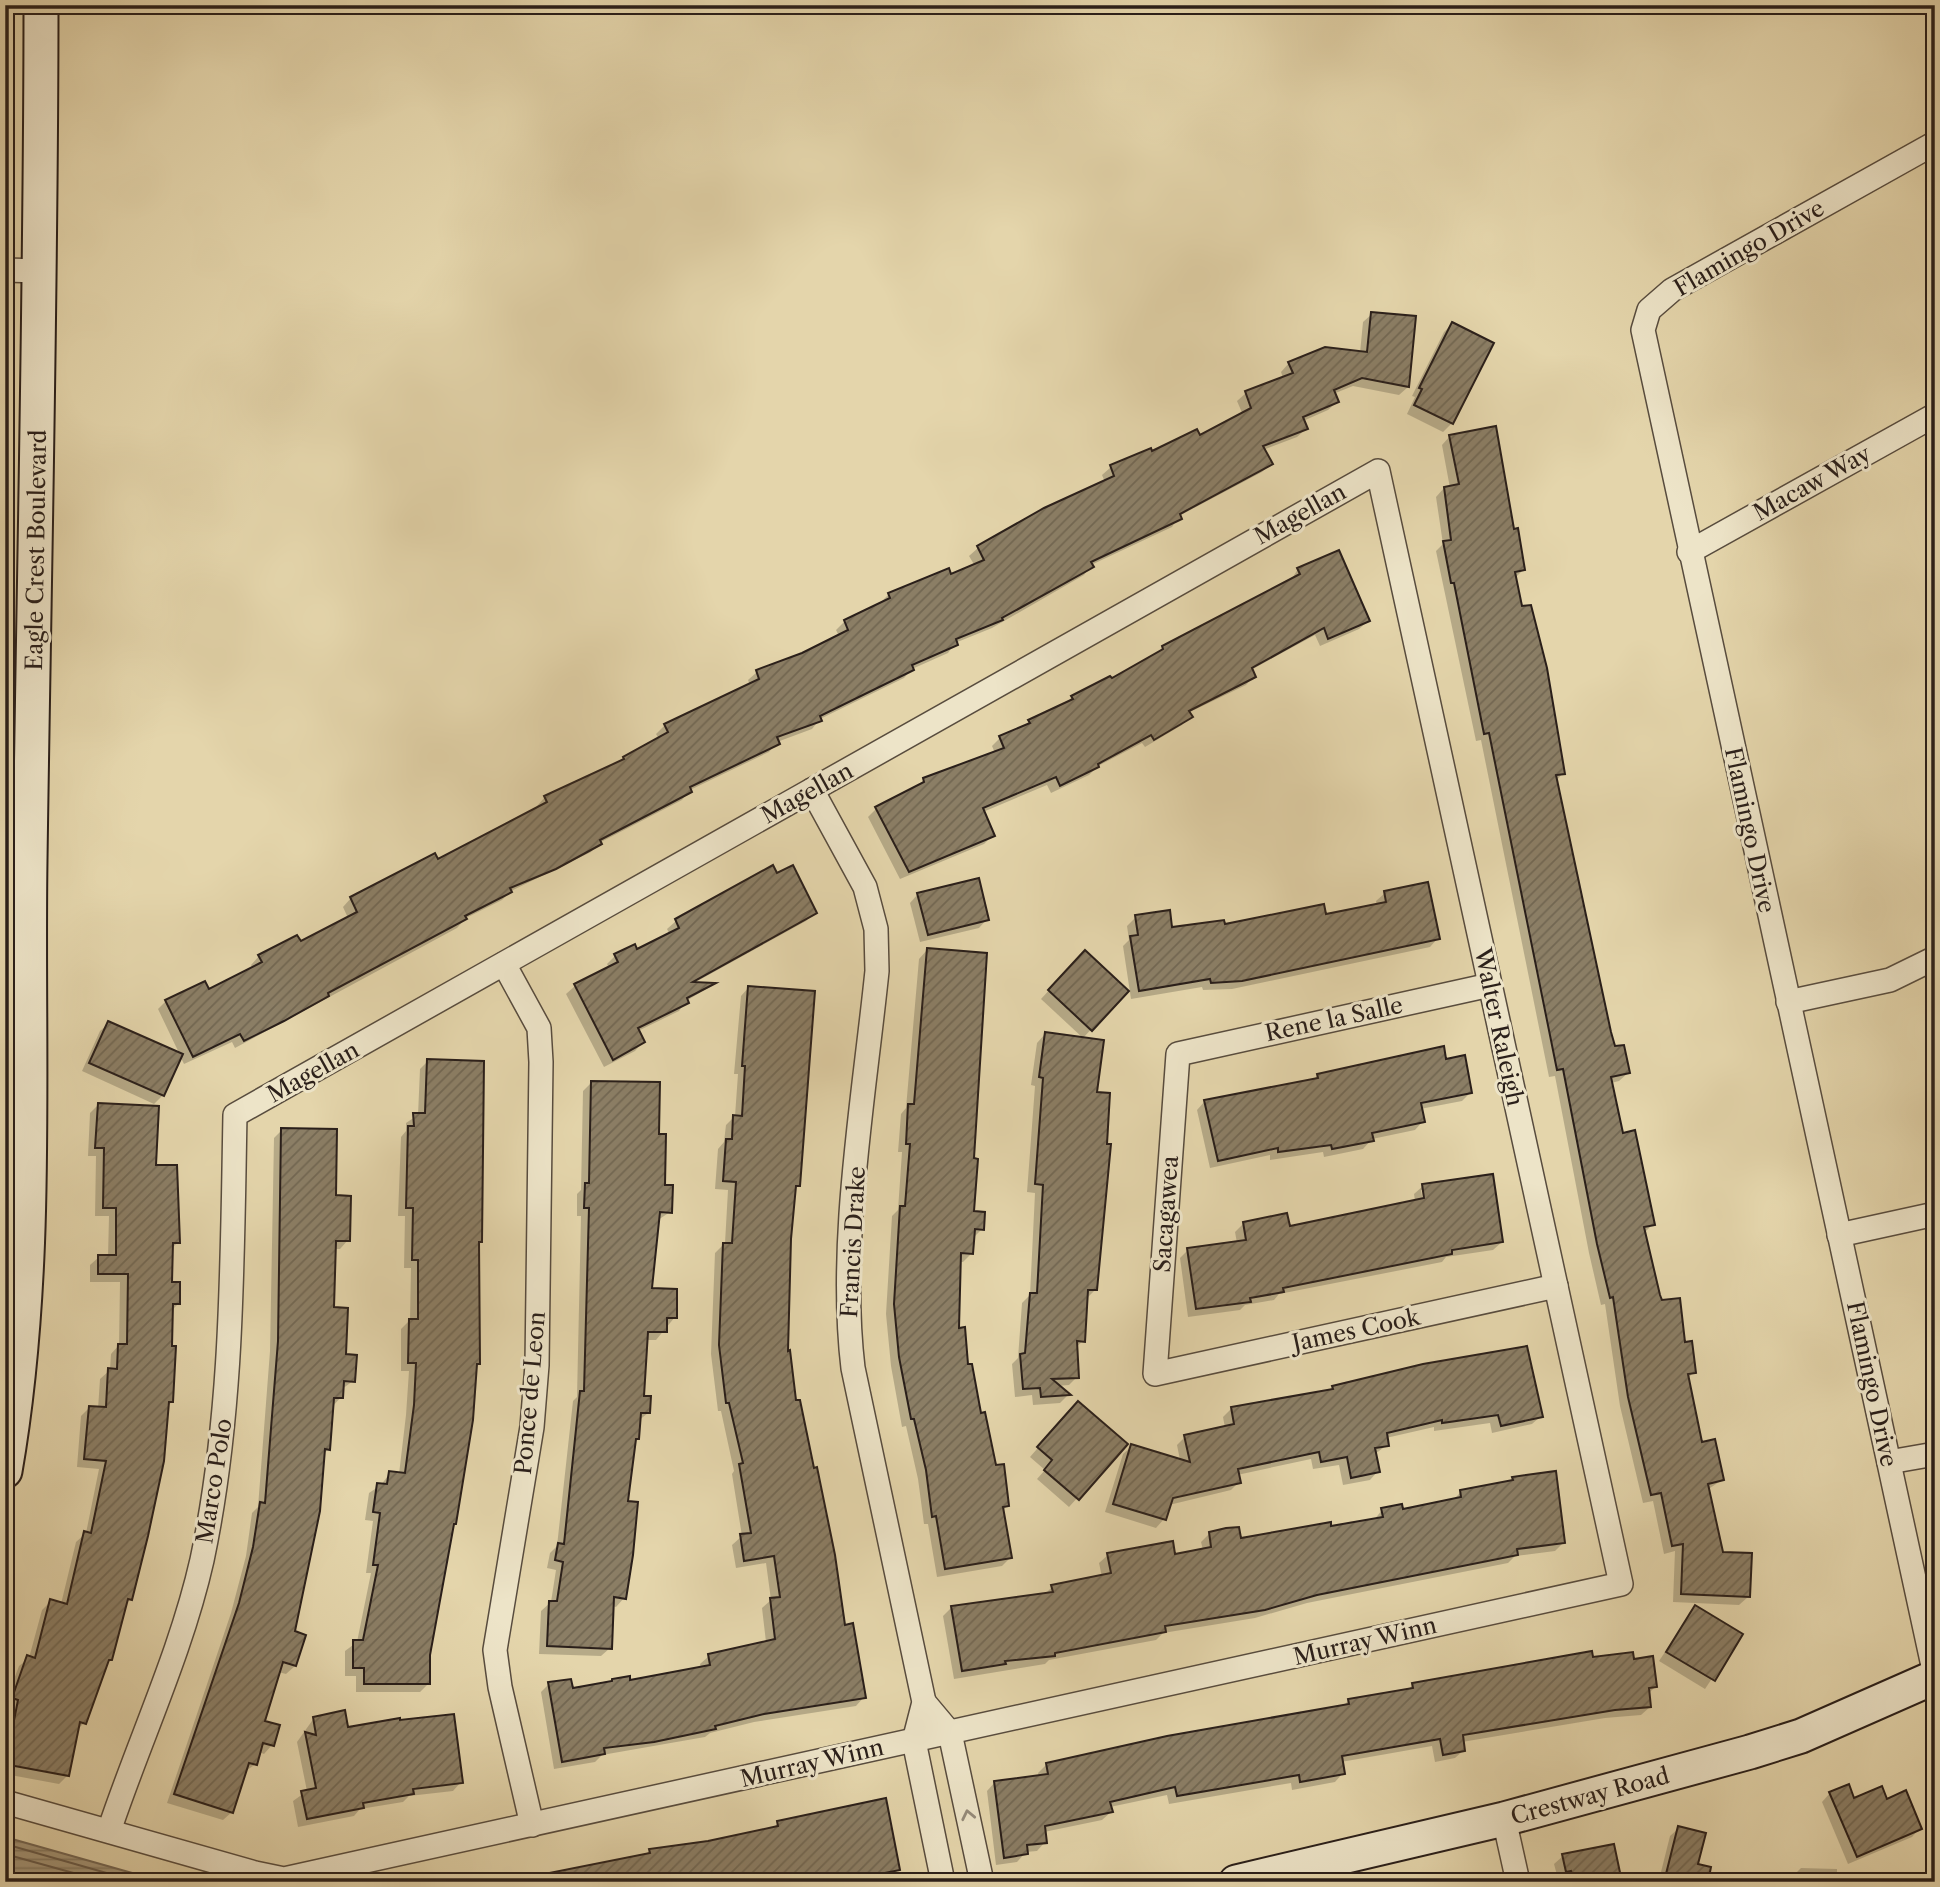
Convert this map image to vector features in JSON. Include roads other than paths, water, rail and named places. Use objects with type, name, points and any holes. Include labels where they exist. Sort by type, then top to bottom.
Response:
[{"type":"main road","name":"Eagle Crest Boulevard","points":[[5,1471],[19,1391],[16,1214],[41,271],[41,5]]},
{"type":"main road","name":"Crestway Road","points":[[1236,1882],[1635,1786],[1801,1736],[1935,1676]]},
{"type":"street","name":"Flamingo Drive","points":[[1935,143],[1672,290],[1649,310],[1643,330],[1645,351],[1935,1676]]},
{"type":"street","points":[[5,270],[41,271]]},
{"type":"street","name":"Macaw Way","points":[[1689,552],[1935,415]]},
{"type":"street","name":"Magellan","points":[[235,1115],[1378,471]]},
{"type":"street","name":"Walter Raleigh","points":[[1378,471],[1621,1584]]},
{"type":"street","name":"Francis Drake","points":[[812,790],[865,887],[876,929],[877,971],[851,1227],[847,1322],[853,1368],[923,1702],[914,1741],[943,1882]]},
{"type":"street","points":[[1788,1002],[1890,979],[1935,958]]},
{"type":"street","name":"Ponce de Leon","points":[[504,964],[538,1028],[541,1062],[537,1365],[532,1427],[495,1650],[500,1687],[532,1825]]},
{"type":"street","name":"Rene la Salle","points":[[1178,1054],[1490,985]]},
{"type":"street","name":"Sacagawea","points":[[1155,1374],[1178,1054]]},
{"type":"street","name":"Marco Polo","points":[[109,1831],[186,1621],[215,1492],[224,1422],[232,1298],[235,1115]]},
{"type":"street","points":[[1839,1235],[1935,1213]]},
{"type":"street","name":"James Cook","points":[[1155,1374],[1556,1286]]},
{"type":"street","points":[[1889,1462],[1935,1454]]},
{"type":"street","name":"Murray Winn","points":[[5,1802],[284,1879],[1621,1584]]},
{"type":"street","name":"Francis Drake","points":[[923,1702],[950,1733],[982,1882]]},
{"type":"street","points":[[1504,1819],[1518,1882]]},
{"type":"water","points":[[5,1837],[164,1882],[5,1882]]}]
